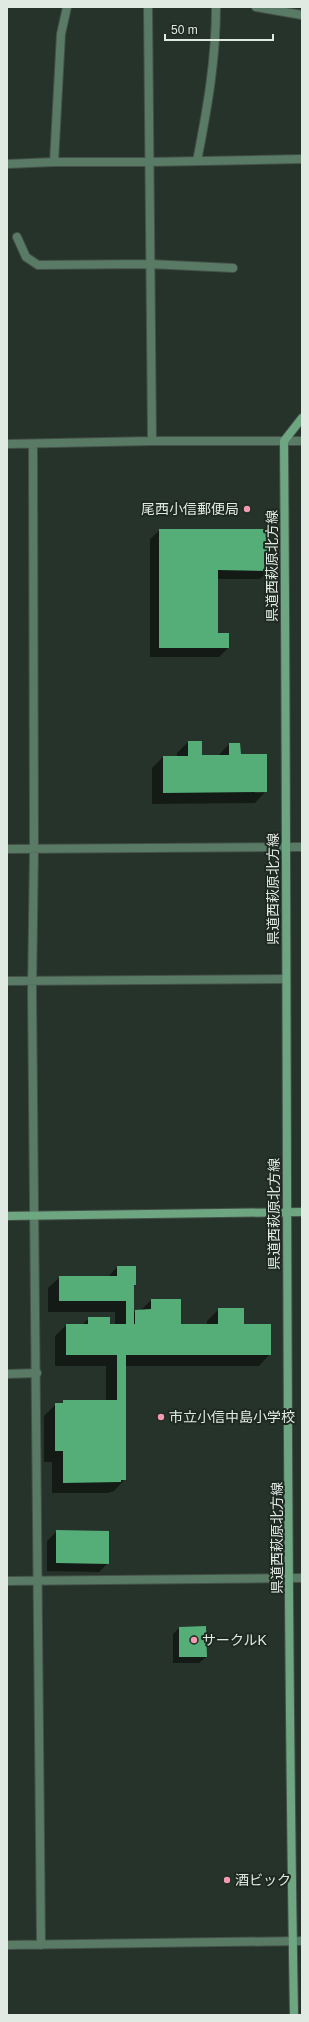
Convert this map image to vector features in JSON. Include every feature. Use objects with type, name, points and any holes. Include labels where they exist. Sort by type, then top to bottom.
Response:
[{"type":"main road","points":[[284,441],[302,418]]},
{"type":"main road","name":"県道西萩原北方線","points":[[284,441],[287,847],[287,1212],[294,2015]]},
{"type":"main road","points":[[7,1216],[302,1212]]},
{"type":"street","points":[[54,162],[61,34],[67,7]]},
{"type":"street","points":[[148,7],[152,441]]},
{"type":"street","points":[[197,161],[210,95],[216,44],[216,7]]},
{"type":"street","points":[[256,7],[302,15]]},
{"type":"street","points":[[7,164],[54,162],[302,159]]},
{"type":"street","points":[[17,237],[26,258],[38,265],[150,264],[233,268]]},
{"type":"street","points":[[7,444],[152,441],[302,441]]},
{"type":"street","points":[[34,444],[34,850],[32,980],[36,1216],[41,1945]]},
{"type":"street","points":[[7,849],[302,847]]},
{"type":"street","points":[[7,981],[286,979]]},
{"type":"street","points":[[7,1374],[37,1373]]},
{"type":"street","points":[[7,1581],[302,1578]]},
{"type":"street","points":[[7,1946],[302,1941]]},
{"type":"building","points":[[159,529],[270,529],[270,571],[218,570],[218,633],[229,633],[229,648],[159,648]]},
{"type":"building","points":[[188,741],[202,741],[202,755],[229,755],[229,743],[240,743],[241,754],[267,754],[267,792],[163,793],[163,756],[188,756]]},
{"type":"building","points":[[117,1266],[136,1266],[136,1285],[134,1285],[134,1324],[135,1310],[151,1309],[151,1299],[181,1299],[181,1324],[218,1324],[218,1308],[244,1308],[244,1324],[271,1324],[271,1355],[126,1355],[126,1480],[121,1480],[121,1482],[63,1483],[63,1451],[55,1451],[55,1403],[63,1403],[63,1400],[117,1400],[117,1355],[66,1355],[66,1324],[88,1324],[88,1317],[110,1317],[110,1324],[126,1324],[126,1301],[59,1301],[59,1276],[117,1276]]},
{"type":"building","points":[[56,1530],[109,1531],[109,1564],[56,1563]]},
{"type":"building","points":[[206,1626],[207,1657],[179,1657],[179,1627]]},
{"type":"place","name":"尾西小信郵便局","points":[[247,509]]},
{"type":"place","name":"市立小信中島小学校","points":[[161,1417]]},
{"type":"place","name":"サークルK","points":[[194,1640]]},
{"type":"place","name":"酒ビック","points":[[227,1880]]}]
